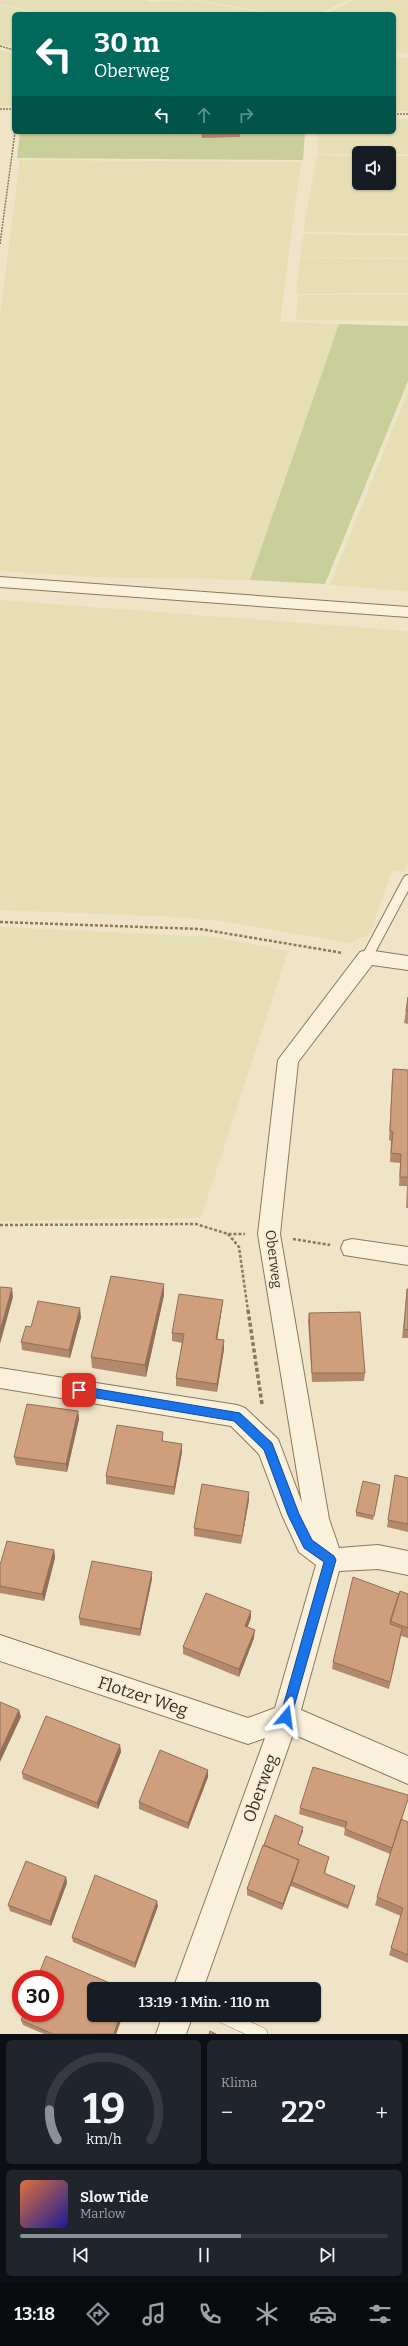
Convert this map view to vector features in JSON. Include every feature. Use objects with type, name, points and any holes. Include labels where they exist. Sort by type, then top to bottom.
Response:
[{"type":"street","points":[[0,582],[408,612]]},
{"type":"street","points":[[366,957],[408,962]]},
{"type":"street","name":"Oberweg","points":[[191,1982],[286,1717],[330,1560],[316,1519],[269,1234],[288,1060],[366,957]]},
{"type":"street","points":[[352,1248],[408,1256]]},
{"type":"street","points":[[0,1378],[236,1416],[268,1446],[294,1515],[308,1544],[330,1560],[378,1557],[408,1563]]},
{"type":"street","name":"Flotzer Weg","points":[[0,1648],[248,1731],[286,1717]]},
{"type":"street","points":[[286,1717],[408,1770]]},
{"type":"street","points":[[171,2034],[175,2022]]},
{"type":"lane","points":[[366,957],[408,880]]},
{"type":"lane","points":[[235,2022],[261,2034]]},
{"type":"path","points":[[0,46],[12,49]]},
{"type":"path","points":[[0,109],[12,109]]},
{"type":"path","points":[[396,114],[408,114]]},
{"type":"path","points":[[0,244],[15,134]]},
{"type":"path","points":[[0,922],[200,929],[366,957]]},
{"type":"path","points":[[0,1225],[196,1224],[228,1234],[269,1234],[352,1248]]},
{"type":"path","points":[[228,1234],[239,1247],[268,1446]]},
{"type":"shaded area","points":[[0,0],[144,0],[151,2],[191,0],[260,12],[35,12],[0,4]]},
{"type":"shaded area","points":[[196,0],[347,0],[322,12],[265,12]]},
{"type":"shaded area","points":[[354,0],[408,0],[408,53],[396,52],[396,12],[330,12]]},
{"type":"shaded area","points":[[0,5],[30,12],[12,12],[12,47],[0,44]]},
{"type":"shaded area","points":[[0,50],[12,53],[12,106],[0,106]]},
{"type":"shaded area","points":[[396,57],[408,58],[408,111],[396,111]]},
{"type":"shaded area","points":[[396,119],[408,119],[408,154],[396,154],[396,146],[352,146],[352,154],[318,154],[317,134],[396,134]]},
{"type":"shaded area","points":[[317,155],[352,156],[352,190],[396,190],[396,156],[408,156],[408,233],[303,232]]},
{"type":"shaded area","points":[[20,160],[301,162],[280,322],[339,324],[250,580],[93,577],[0,571],[0,316]]},
{"type":"shaded area","points":[[303,234],[408,236],[408,258],[300,257]]},
{"type":"shaded area","points":[[300,258],[408,259],[408,293],[296,294]]},
{"type":"shaded area","points":[[298,295],[408,295],[408,321],[296,320]]},
{"type":"shaded area","points":[[408,392],[408,591],[330,585]]},
{"type":"shaded area","points":[[0,600],[408,631],[408,860],[404,872],[392,870],[370,934],[350,943],[228,922],[180,917],[0,910]]},
{"type":"shaded area","points":[[0,927],[215,937],[288,951],[201,1218],[0,1221]]},
{"type":"green space","points":[[20,134],[305,134],[303,160],[17,158]]},
{"type":"green space","points":[[339,324],[408,326],[408,381],[325,584],[250,580]]},
{"type":"building","points":[[408,997],[408,1011],[406,1011]]},
{"type":"building","points":[[393,1069],[408,1070],[408,1177],[400,1177],[401,1154],[391,1153],[393,1132],[390,1131]]},
{"type":"building","points":[[111,1276],[164,1284],[145,1365],[91,1357]]},
{"type":"building","points":[[0,1287],[12,1288],[0,1331]]},
{"type":"building","points":[[408,1289],[408,1330],[404,1329]]},
{"type":"building","points":[[179,1294],[223,1300],[216,1339],[224,1340],[217,1384],[176,1378],[184,1334],[172,1333]]},
{"type":"building","points":[[38,1301],[80,1308],[69,1350],[21,1342],[26,1326],[31,1327]]},
{"type":"building","points":[[360,1312],[365,1373],[312,1373],[309,1313]]},
{"type":"building","points":[[27,1404],[78,1411],[66,1464],[14,1457]]},
{"type":"building","points":[[117,1425],[163,1432],[162,1441],[182,1444],[174,1487],[106,1476]]},
{"type":"building","points":[[395,1475],[408,1478],[408,1524],[388,1520]]},
{"type":"building","points":[[363,1481],[380,1485],[374,1516],[356,1512]]},
{"type":"building","points":[[202,1484],[249,1492],[242,1536],[194,1528]]},
{"type":"building","points":[[7,1541],[54,1550],[42,1594],[0,1586],[0,1565]]},
{"type":"building","points":[[92,1561],[152,1572],[140,1629],[79,1618]]},
{"type":"building","points":[[353,1577],[399,1594],[390,1624],[402,1628],[390,1682],[333,1662]]},
{"type":"building","points":[[400,1591],[408,1594],[408,1628],[390,1621]]},
{"type":"building","points":[[206,1593],[251,1611],[245,1626],[255,1630],[239,1669],[183,1647]]},
{"type":"building","points":[[0,1702],[19,1710],[0,1752]]},
{"type":"building","points":[[46,1716],[120,1745],[97,1803],[22,1773]]},
{"type":"building","points":[[160,1750],[208,1770],[188,1823],[139,1802]]},
{"type":"building","points":[[313,1767],[408,1795],[392,1848],[345,1829],[347,1822],[300,1808]]},
{"type":"building","points":[[275,1815],[303,1827],[298,1844],[329,1857],[324,1873],[355,1886],[348,1906],[292,1882],[299,1860],[264,1845]]},
{"type":"building","points":[[401,1819],[408,1822],[408,1955],[391,1948],[403,1908],[377,1897]]},
{"type":"building","points":[[263,1845],[299,1860],[283,1904],[247,1889]]},
{"type":"building","points":[[26,1861],[66,1877],[50,1921],[8,1905]]},
{"type":"building","points":[[95,1875],[157,1901],[135,1963],[72,1937]]},
{"type":"building","points":[[46,1956],[107,1982],[87,1982],[87,2022],[118,2022],[114,2034],[53,2034],[26,2022],[64,2022],[64,1970],[41,1970]]},
{"type":"building","points":[[210,2031],[216,2034],[209,2034]]},
{"type":"route","points":[[79,1390],[236,1416],[268,1446],[294,1515],[308,1544],[330,1560],[286,1717]]}]
